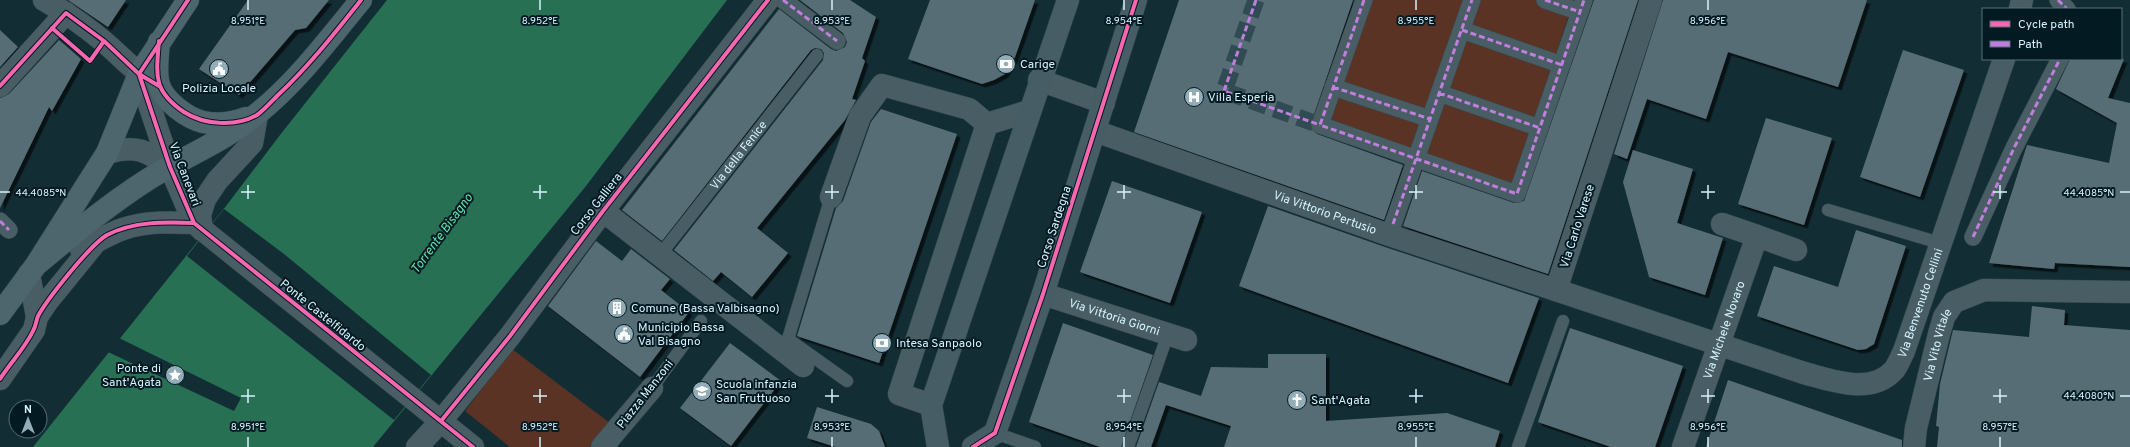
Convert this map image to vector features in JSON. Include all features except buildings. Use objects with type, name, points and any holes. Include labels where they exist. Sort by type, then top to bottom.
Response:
[{"type":"main road","name":"Via Canevari","points":[[0,314],[32,270],[107,153],[139,74],[159,41],[188,0]]},
{"type":"main road","points":[[170,167],[209,147],[257,115],[304,71],[361,0]]},
{"type":"main road","points":[[938,447],[931,405],[1039,80],[1068,0]]},
{"type":"main road","name":"Corso Sardegna","points":[[995,433],[1043,294],[1136,0]]},
{"type":"main road","points":[[159,41],[157,74],[159,86],[165,97],[177,107],[202,122],[228,122],[257,115]]},
{"type":"main road","name":"Via Canevari","points":[[32,270],[88,221],[148,179],[170,167]]},
{"type":"main road","points":[[973,447],[995,433]]},
{"type":"street","points":[[44,0],[66,13],[104,41],[139,74],[159,86]]},
{"type":"street","name":"Corso Galliera","points":[[417,447],[441,421],[510,336],[603,211],[768,0]]},
{"type":"street","points":[[783,0],[837,41]]},
{"type":"street","points":[[1364,0],[1320,124],[1517,194],[1582,6],[1545,0]]},
{"type":"street","points":[[1393,224],[1415,158],[1472,0]]},
{"type":"street","name":"Via Carlo Varese","points":[[1556,290],[1651,0]]},
{"type":"street","points":[[2058,0],[2066,8]]},
{"type":"street","points":[[0,86],[66,13]]},
{"type":"street","points":[[1462,30],[1562,65]]},
{"type":"street","name":"Via Benvenuto Cellini","points":[[1719,344],[1804,373],[1843,383],[1858,385],[1880,381],[1894,370],[1904,352],[2004,60]]},
{"type":"street","points":[[1973,237],[2014,148],[2059,60]]},
{"type":"street","name":"Via Canevari","points":[[139,74],[170,167],[198,226]]},
{"type":"street","points":[[1039,80],[1104,102]]},
{"type":"street","points":[[831,198],[860,116],[882,85],[969,109],[986,124]]},
{"type":"street","points":[[1333,87],[1430,119]]},
{"type":"street","points":[[1439,93],[1540,128]]},
{"type":"street","points":[[986,124],[1029,112]]},
{"type":"street","points":[[198,226],[205,199],[217,181],[252,143],[257,115]]},
{"type":"street","points":[[931,405],[899,394],[986,124]]},
{"type":"street","name":"Via Vittorio Pertusio","points":[[1095,131],[1381,232],[1556,290]]},
{"type":"street","name":"Via Canevari","points":[[107,153],[124,148],[144,151],[170,167]]},
{"type":"street","points":[[603,211],[803,366]]},
{"type":"street","name":"Via Canevari","points":[[32,270],[95,244],[108,235],[124,228],[157,222],[198,226]]},
{"type":"street","points":[[1722,224],[1796,250]]},
{"type":"street","name":"Ponte Castelfidardo","points":[[198,226],[441,421]]},
{"type":"street","name":"Via Michele Novaro","points":[[1683,447],[1756,236]]},
{"type":"street","name":"Via Canevari","points":[[0,379],[34,330],[38,317],[47,302],[95,244]]},
{"type":"street","points":[[32,270],[38,317]]},
{"type":"street","points":[[1556,290],[1719,344]]},
{"type":"street","name":"Via Vito Vitale","points":[[1914,447],[1916,428],[1942,323],[1954,302],[1984,290],[2130,292]]},
{"type":"street","name":"Via Vittoria Giorni","points":[[1043,294],[1177,337]]},
{"type":"street","name":"Piazza Manzoni","points":[[602,447],[652,388]]},
{"type":"street","points":[[441,421],[473,447]]},
{"type":"lane","name":"Via della Fenice","points":[[660,255],[817,55]]},
{"type":"lane","points":[[831,198],[788,339],[847,381]]},
{"type":"lane","points":[[1828,210],[1940,243]]},
{"type":"lane","name":"Piazza Manzoni","points":[[652,388],[702,320]]},
{"type":"lane","points":[[1518,447],[1563,320]]},
{"type":"lane","points":[[1128,447],[1177,337]]},
{"type":"lane","points":[[995,433],[1035,447]]},
{"type":"shaded area","points":[[1372,0],[1574,0],[1512,186],[1330,120]]},
{"type":"shaded area","points":[[512,349],[610,423],[590,447],[510,447],[465,411]]},
{"type":"water","name":"Torrente Bisagno","points":[[387,0],[727,0],[586,186],[373,447],[33,447],[39,439],[48,439],[48,428],[226,206]]},
{"type":"pier","points":[[224,209],[284,254],[431,375],[394,420],[187,256]]},
{"type":"pier","name":"Ponte di Sant'Agata","points":[[119,338],[241,398],[234,411],[108,352]]},
{"type":"tunnel","points":[[1256,0],[1224,91],[1320,125]]},
{"type":"marked path","points":[[783,0],[837,41]]},
{"type":"marked path","points":[[1256,0],[1224,91],[1320,125]]},
{"type":"marked path","points":[[1364,0],[1320,125],[1517,194],[1584,0]]},
{"type":"marked path","points":[[1393,224],[1472,0]]},
{"type":"marked path","points":[[1545,0],[1580,12]]},
{"type":"marked path","points":[[2058,0],[2066,8]]},
{"type":"marked path","points":[[1462,30],[1562,65]]},
{"type":"marked path","points":[[1973,237],[2014,148],[2059,60]]},
{"type":"marked path","points":[[1333,87],[1430,119]]},
{"type":"marked path","points":[[1439,93],[1540,128]]},
{"type":"marked path","points":[[0,221],[9,230]]},
{"type":"cycle path","points":[[139,74],[188,0]]},
{"type":"cycle path","points":[[159,41],[157,64],[159,82],[162,90],[174,104],[184,112],[201,120],[220,123],[240,121],[257,115],[289,85],[321,50],[361,0]]},
{"type":"cycle path","points":[[441,421],[510,336],[603,211],[768,0]]},
{"type":"cycle path","points":[[973,447],[995,433],[1043,294],[1136,0]]},
{"type":"cycle path","points":[[0,86],[66,13],[104,41],[139,74],[159,86]]},
{"type":"cycle path","points":[[52,28],[90,61],[104,41]]},
{"type":"cycle path","points":[[139,74],[170,167],[194,223],[473,447]]},
{"type":"cycle path","points":[[0,379],[30,337],[38,316],[51,297],[80,260],[90,249],[107,235],[117,230],[150,223],[194,223]]},
{"type":"place","name":"Carige","points":[[1006,64]]},
{"type":"place","name":"Polizia Locale","points":[[219,69]]},
{"type":"place","name":"Villa Esperia","points":[[1194,97]]},
{"type":"place","name":"Comune (Bassa Valbisagno)","points":[[617,308]]},
{"type":"place","name":"Municipio Bassa Val Bisagno","points":[[624,334]]},
{"type":"place","name":"Intesa Sanpaolo","points":[[882,343]]},
{"type":"place","name":"Ponte di Sant'Agata","points":[[175,375]]},
{"type":"place","name":"Scuola infanzia San Fruttuoso","points":[[702,391]]},
{"type":"place","name":"Sant'Agata","points":[[1297,400]]}]
